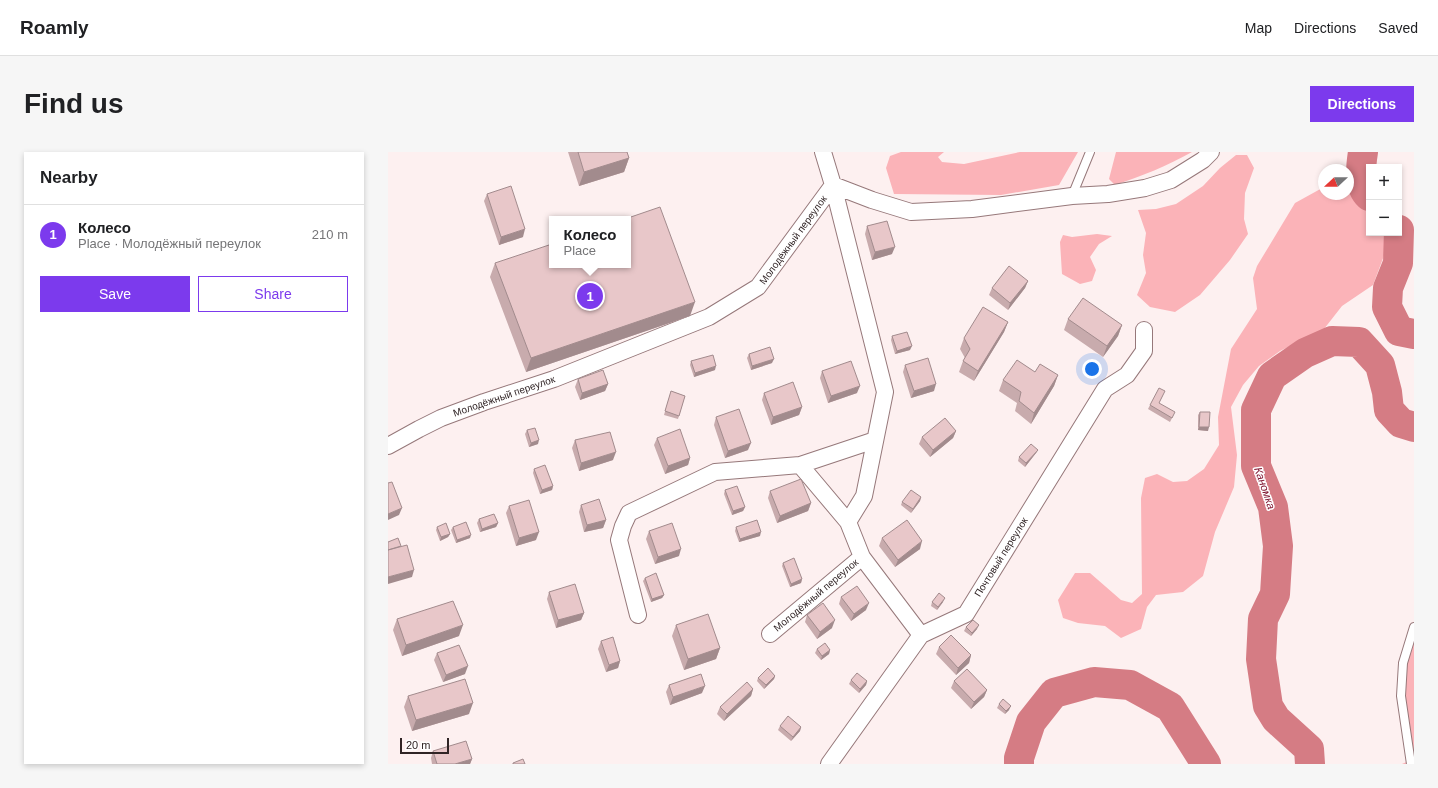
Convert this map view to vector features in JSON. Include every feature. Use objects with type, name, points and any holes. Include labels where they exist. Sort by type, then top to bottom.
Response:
[{"type":"street","points":[[823,152],[833,185],[885,392],[864,496],[848,522]]},
{"type":"street","name":"Молодёжный переулок","points":[[388,446],[441,418],[554,379],[709,317],[758,287],[833,185],[872,200],[911,212],[972,209],[1072,196],[1108,194],[1145,188],[1171,180],[1203,160],[1211,152]]},
{"type":"street","name":"Почтовый переулок","points":[[829,764],[921,635],[966,614],[1105,389],[1127,375],[1144,351],[1144,330]]},
{"type":"street","points":[[638,615],[618,540],[629,513],[715,472],[800,465],[876,440]]},
{"type":"street","points":[[800,465],[848,522],[862,557],[921,635]]},
{"type":"street","name":"Молодёжный переулок","points":[[770,634],[862,557]]},
{"type":"lane","points":[[1072,196],[1090,152]]},
{"type":"lane","points":[[1411,764],[1401,696],[1403,663],[1414,627]]},
{"type":"shaded area","points":[[901,152],[944,152],[938,157],[942,162],[964,164],[1020,152],[1078,152],[1059,185],[1001,195],[894,194],[886,168],[890,156]]},
{"type":"shaded area","points":[[1116,152],[1192,152],[1173,162],[1115,185],[1109,179]]},
{"type":"shaded area","points":[[1236,155],[1247,155],[1254,168],[1245,193],[1244,219],[1248,234],[1230,260],[1200,295],[1175,312],[1150,307],[1137,295],[1146,273],[1143,255],[1146,233],[1138,210],[1156,209],[1176,204],[1203,186],[1220,168]]},
{"type":"shaded area","points":[[1318,190],[1318,200],[1354,200],[1354,192],[1366,199],[1366,236],[1391,237],[1373,285],[1342,306],[1324,329],[1280,351],[1259,366],[1243,385],[1231,407],[1237,455],[1234,487],[1215,532],[1203,576],[1183,592],[1156,595],[1147,607],[1141,629],[1121,638],[1105,626],[1078,623],[1063,618],[1058,600],[1075,573],[1090,573],[1121,600],[1132,603],[1142,594],[1141,498],[1145,478],[1157,474],[1173,482],[1187,481],[1204,469],[1219,445],[1218,417],[1231,349],[1257,309],[1253,278],[1257,266],[1295,203]]},
{"type":"shaded area","points":[[1097,234],[1112,236],[1099,244],[1090,257],[1096,270],[1092,281],[1080,284],[1062,274],[1060,242],[1063,235],[1072,237]]},
{"type":"shaded area","points":[[1414,634],[1414,764],[1402,764],[1411,760],[1401,696],[1403,663]]},
{"type":"building","points":[[578,152],[627,152],[629,158],[584,172]]},
{"type":"building","points":[[511,186],[525,229],[501,237],[487,194]]},
{"type":"building","points":[[660,207],[695,302],[531,358],[495,263],[549,245],[549,268],[631,268],[631,217]]},
{"type":"building","points":[[887,221],[895,247],[875,252],[867,226]]},
{"type":"building","points":[[1009,266],[1028,281],[1010,303],[992,288]]},
{"type":"building","points":[[1083,298],[1122,325],[1107,346],[1068,319]]},
{"type":"building","points":[[983,307],[1008,322],[978,371],[963,361],[970,349],[964,338]]},
{"type":"building","points":[[907,332],[912,346],[897,351],[892,336]]},
{"type":"building","points":[[770,347],[774,359],[752,366],[749,354]]},
{"type":"building","points":[[713,355],[716,366],[695,373],[691,361]]},
{"type":"building","points":[[928,358],[936,384],[914,391],[905,365]]},
{"type":"building","points":[[1017,360],[1035,372],[1040,364],[1058,375],[1034,413],[1019,401],[1021,392],[1003,380]]},
{"type":"building","points":[[851,361],[860,386],[831,396],[822,371]]},
{"type":"building","points":[[603,370],[608,384],[582,393],[578,379]]},
{"type":"building","points":[[793,382],[802,407],[773,417],[764,393]]},
{"type":"building","points":[[1159,388],[1165,391],[1159,403],[1175,412],[1172,418],[1150,405]]},
{"type":"building","points":[[671,391],[685,396],[679,416],[665,411]]},
{"type":"building","points":[[739,409],[751,443],[728,451],[716,417]]},
{"type":"building","points":[[1200,412],[1210,412],[1209,427],[1199,427]]},
{"type":"building","points":[[945,418],[956,431],[933,450],[922,437]]},
{"type":"building","points":[[535,428],[539,440],[531,443],[527,430]]},
{"type":"building","points":[[680,429],[690,458],[668,466],[657,438]]},
{"type":"building","points":[[610,432],[616,452],[581,463],[575,440]]},
{"type":"building","points":[[1031,444],[1038,450],[1026,463],[1019,457]]},
{"type":"building","points":[[545,465],[553,486],[542,490],[534,469]]},
{"type":"building","points":[[801,479],[811,503],[780,516],[770,491]]},
{"type":"building","points":[[392,482],[402,508],[388,514],[388,483]]},
{"type":"building","points":[[737,486],[745,507],[733,511],[725,490]]},
{"type":"building","points":[[911,490],[921,497],[913,509],[902,502]]},
{"type":"building","points":[[599,499],[606,520],[587,525],[581,505]]},
{"type":"building","points":[[529,500],[539,532],[519,538],[509,506]]},
{"type":"building","points":[[494,514],[498,523],[482,529],[479,519]]},
{"type":"building","points":[[757,520],[761,532],[740,539],[736,527]]},
{"type":"building","points":[[907,520],[922,541],[898,560],[882,538]]},
{"type":"building","points":[[466,522],[471,535],[457,540],[453,527]]},
{"type":"building","points":[[446,523],[450,534],[441,537],[437,527]]},
{"type":"building","points":[[672,523],[681,549],[658,557],[649,531]]},
{"type":"building","points":[[398,538],[401,546],[388,550],[388,542]]},
{"type":"building","points":[[407,545],[414,570],[388,577],[388,550]]},
{"type":"building","points":[[794,558],[802,579],[791,584],[783,563]]},
{"type":"building","points":[[656,573],[664,595],[652,599],[645,578]]},
{"type":"building","points":[[575,584],[584,613],[558,620],[549,592]]},
{"type":"building","points":[[857,586],[869,603],[854,614],[841,597]]},
{"type":"building","points":[[939,593],[945,598],[938,607],[932,602]]},
{"type":"building","points":[[453,601],[463,625],[406,645],[397,619]]},
{"type":"building","points":[[823,603],[835,620],[820,632],[807,615]]},
{"type":"building","points":[[708,614],[720,648],[688,659],[676,625]]},
{"type":"building","points":[[973,620],[979,625],[972,633],[966,627]]},
{"type":"building","points":[[951,635],[971,655],[958,668],[939,647]]},
{"type":"building","points":[[613,637],[620,661],[609,665],[601,641]]},
{"type":"building","points":[[825,643],[830,650],[822,656],[817,649]]},
{"type":"building","points":[[459,645],[468,666],[446,675],[437,653]]},
{"type":"building","points":[[768,668],[775,676],[766,685],[758,678]]},
{"type":"building","points":[[967,669],[987,690],[974,702],[954,681]]},
{"type":"building","points":[[857,673],[867,681],[860,689],[851,680]]},
{"type":"building","points":[[701,674],[705,686],[673,697],[669,685]]},
{"type":"building","points":[[465,679],[473,703],[416,720],[408,696]]},
{"type":"building","points":[[747,682],[753,689],[727,714],[720,707]]},
{"type":"building","points":[[1003,699],[1011,706],[1006,711],[999,704]]},
{"type":"building","points":[[788,716],[801,727],[793,737],[780,726]]},
{"type":"building","points":[[466,741],[472,759],[455,764],[437,764],[433,751]]},
{"type":"building","points":[[523,759],[525,764],[513,764],[513,763]]},
{"type":"waterway","name":"Каномка","points":[[1363,152],[1361,175],[1363,187],[1366,192]]},
{"type":"waterway","name":"Каномка","points":[[1399,236],[1398,263],[1388,288],[1387,307],[1399,331],[1414,334]]},
{"type":"waterway","name":"Каномка","points":[[1310,764],[1309,749],[1276,719],[1268,706],[1261,659],[1263,619],[1275,594],[1278,546],[1273,507],[1256,466],[1256,410],[1272,376],[1305,353],[1332,341],[1359,342],[1380,365],[1387,392],[1389,410],[1401,423],[1414,427]]},
{"type":"waterway","name":"Каномка","points":[[1019,764],[1019,758],[1031,722],[1054,693],[1094,682],[1130,685],[1170,707],[1206,764]]},
{"type":"place","name":"Колесо","points":[[590,296]]}]
